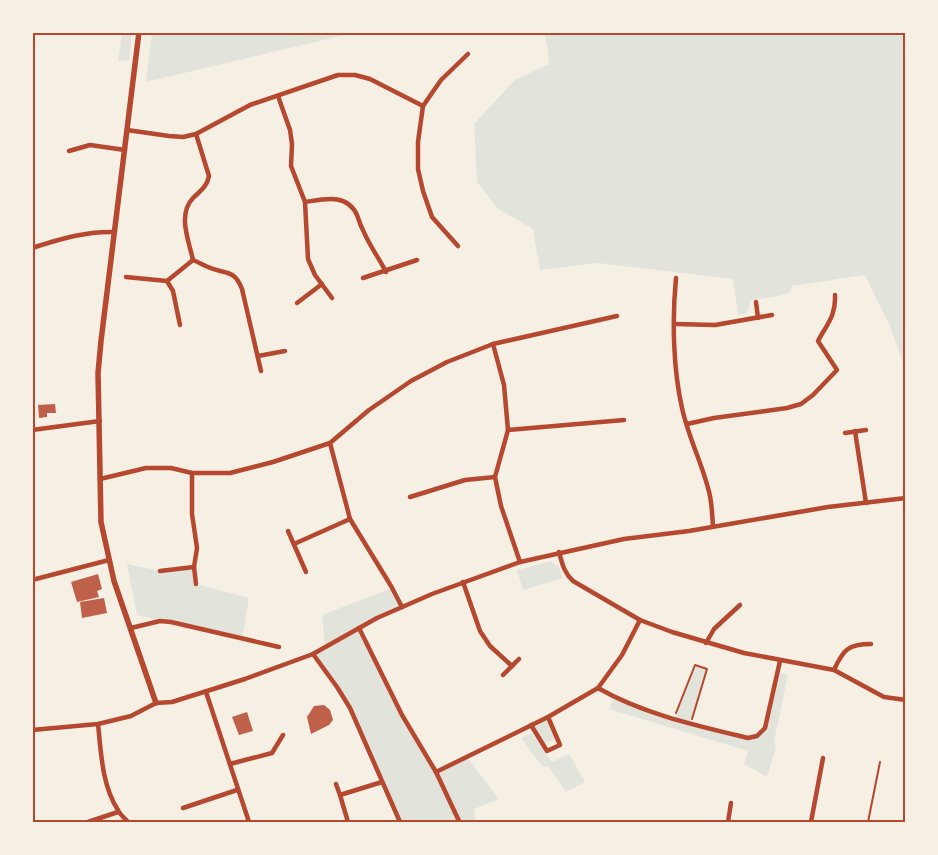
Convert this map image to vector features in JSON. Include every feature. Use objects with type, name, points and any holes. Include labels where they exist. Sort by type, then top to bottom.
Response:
[{"type":"street","points":[[139,32],[98,373],[101,522],[114,581],[156,703]]},
{"type":"street","points":[[458,246],[432,217],[423,191],[418,168],[418,155],[423,106],[441,80],[468,54]]},
{"type":"street","points":[[127,130],[169,136],[196,134],[250,105],[338,75],[355,75],[370,79],[423,106]]},
{"type":"street","points":[[278,96],[290,130],[292,144],[291,166],[305,202],[308,257],[312,269],[332,298]]},
{"type":"street","points":[[196,134],[209,176],[208,183],[204,189],[187,206],[184,218],[193,260],[208,268],[231,273],[239,281],[261,371]]},
{"type":"street","points":[[69,152],[90,145],[125,150]]},
{"type":"street","points":[[305,202],[331,198],[340,199],[348,203],[357,215],[363,231],[386,272]]},
{"type":"street","points":[[32,248],[92,232],[115,232]]},
{"type":"street","points":[[126,277],[167,281],[193,260]]},
{"type":"street","points":[[363,278],[386,272],[417,260]]},
{"type":"street","points":[[676,278],[674,302],[675,355],[680,396],[708,488],[713,526]]},
{"type":"street","points":[[167,281],[173,291],[180,325]]},
{"type":"street","points":[[297,303],[322,284]]},
{"type":"street","points":[[687,424],[714,418],[787,408],[801,404],[813,396],[837,370],[818,341],[833,317],[836,307],[835,295]]},
{"type":"street","points":[[756,302],[758,318]]},
{"type":"street","points":[[675,324],[715,325],[772,315]]},
{"type":"street","points":[[100,480],[146,468],[171,468],[192,473],[230,473],[273,462],[330,443],[369,410],[411,381],[447,362],[493,344],[617,316]]},
{"type":"street","points":[[493,344],[504,385],[508,430],[495,478],[500,506],[520,562]]},
{"type":"street","points":[[258,356],[285,351]]},
{"type":"street","points":[[508,430],[624,420]]},
{"type":"street","points":[[32,430],[100,422]]},
{"type":"street","points":[[845,433],[866,430]]},
{"type":"street","points":[[856,431],[866,502]]},
{"type":"street","points":[[330,443],[346,510],[402,607]]},
{"type":"street","points":[[192,473],[192,514],[197,548],[194,567],[196,584]]},
{"type":"street","points":[[410,497],[464,480],[495,478]]},
{"type":"street","points":[[32,730],[98,724],[131,716],[156,703],[172,702],[206,692],[313,654],[358,628],[402,607],[463,582],[520,562],[624,539],[689,531],[866,502],[906,498]]},
{"type":"street","points":[[294,544],[350,519]]},
{"type":"street","points":[[288,530],[306,572]]},
{"type":"street","points":[[559,552],[567,577],[640,620],[706,642],[780,661],[834,670],[884,697],[906,700]]},
{"type":"street","points":[[32,580],[109,560]]},
{"type":"street","points":[[160,571],[194,567]]},
{"type":"street","points":[[463,582],[480,631],[490,646],[512,666]]},
{"type":"street","points":[[706,642],[714,629],[740,605]]},
{"type":"street","points":[[436,772],[548,717],[598,688],[622,655],[640,620]]},
{"type":"street","points":[[131,628],[160,621],[171,622],[279,647]]},
{"type":"street","points":[[358,628],[402,715],[436,772],[459,821]]},
{"type":"street","points":[[834,670],[839,659],[848,648],[856,644],[871,644]]},
{"type":"street","points":[[313,654],[350,708],[400,822]]},
{"type":"street","points":[[503,675],[519,659]]},
{"type":"street","points":[[598,688],[622,701],[674,719],[748,738],[758,736],[765,728],[780,661]]},
{"type":"street","points":[[206,692],[249,822]]},
{"type":"street","points":[[532,724],[547,751],[552,749],[560,744],[548,717]]},
{"type":"street","points":[[98,724],[102,762],[108,785],[118,812],[128,822]]},
{"type":"street","points":[[230,764],[272,753],[283,734]]},
{"type":"street","points":[[812,822],[823,758]]},
{"type":"street","points":[[340,795],[382,782]]},
{"type":"street","points":[[336,784],[348,822]]},
{"type":"street","points":[[183,808],[237,790]]},
{"type":"street","points":[[728,822],[731,803]]},
{"type":"street","points":[[88,822],[118,812]]},
{"type":"path","points":[[674,719],[694,666],[706,669],[691,723]]},
{"type":"path","points":[[868,822],[880,762]]},
{"type":"shaded area","points":[[152,32],[353,33],[146,82]]},
{"type":"shaded area","points":[[122,33],[132,33],[129,60],[118,61]]},
{"type":"shaded area","points":[[544,33],[905,33],[905,369],[890,326],[865,275],[792,286],[790,292],[749,301],[750,307],[747,313],[738,315],[733,279],[598,263],[540,270],[533,229],[497,208],[477,182],[474,124],[515,80],[549,64]]},
{"type":"shaded area","points":[[551,561],[559,567],[563,578],[523,590],[517,570]]},
{"type":"shaded area","points":[[127,564],[160,571],[194,567],[196,584],[249,598],[242,639],[137,615]]},
{"type":"shaded area","points":[[392,588],[402,607],[359,628],[402,715],[436,772],[467,757],[499,799],[474,809],[476,822],[399,822],[350,708],[313,654],[325,648],[322,615]]},
{"type":"shaded area","points":[[695,665],[707,669],[691,723],[748,738],[757,736],[765,728],[778,673],[788,675],[774,741],[776,747],[767,777],[744,764],[748,751],[609,709],[614,697],[674,719]]},
{"type":"shaded area","points":[[548,717],[557,738],[543,744],[532,725]]},
{"type":"shaded area","points":[[532,733],[552,762],[569,754],[585,782],[566,792],[548,766],[543,767],[521,738]]},
{"type":"building","points":[[55,404],[56,413],[47,413],[47,417],[39,418],[38,405]]},
{"type":"building","points":[[98,574],[102,589],[97,591],[99,597],[77,602],[71,582]]},
{"type":"building","points":[[104,598],[107,613],[82,618],[80,602]]},
{"type":"building","points":[[324,705],[330,710],[333,720],[329,725],[311,734],[307,717],[314,706]]},
{"type":"building","points":[[247,712],[253,731],[239,735],[232,717]]}]
